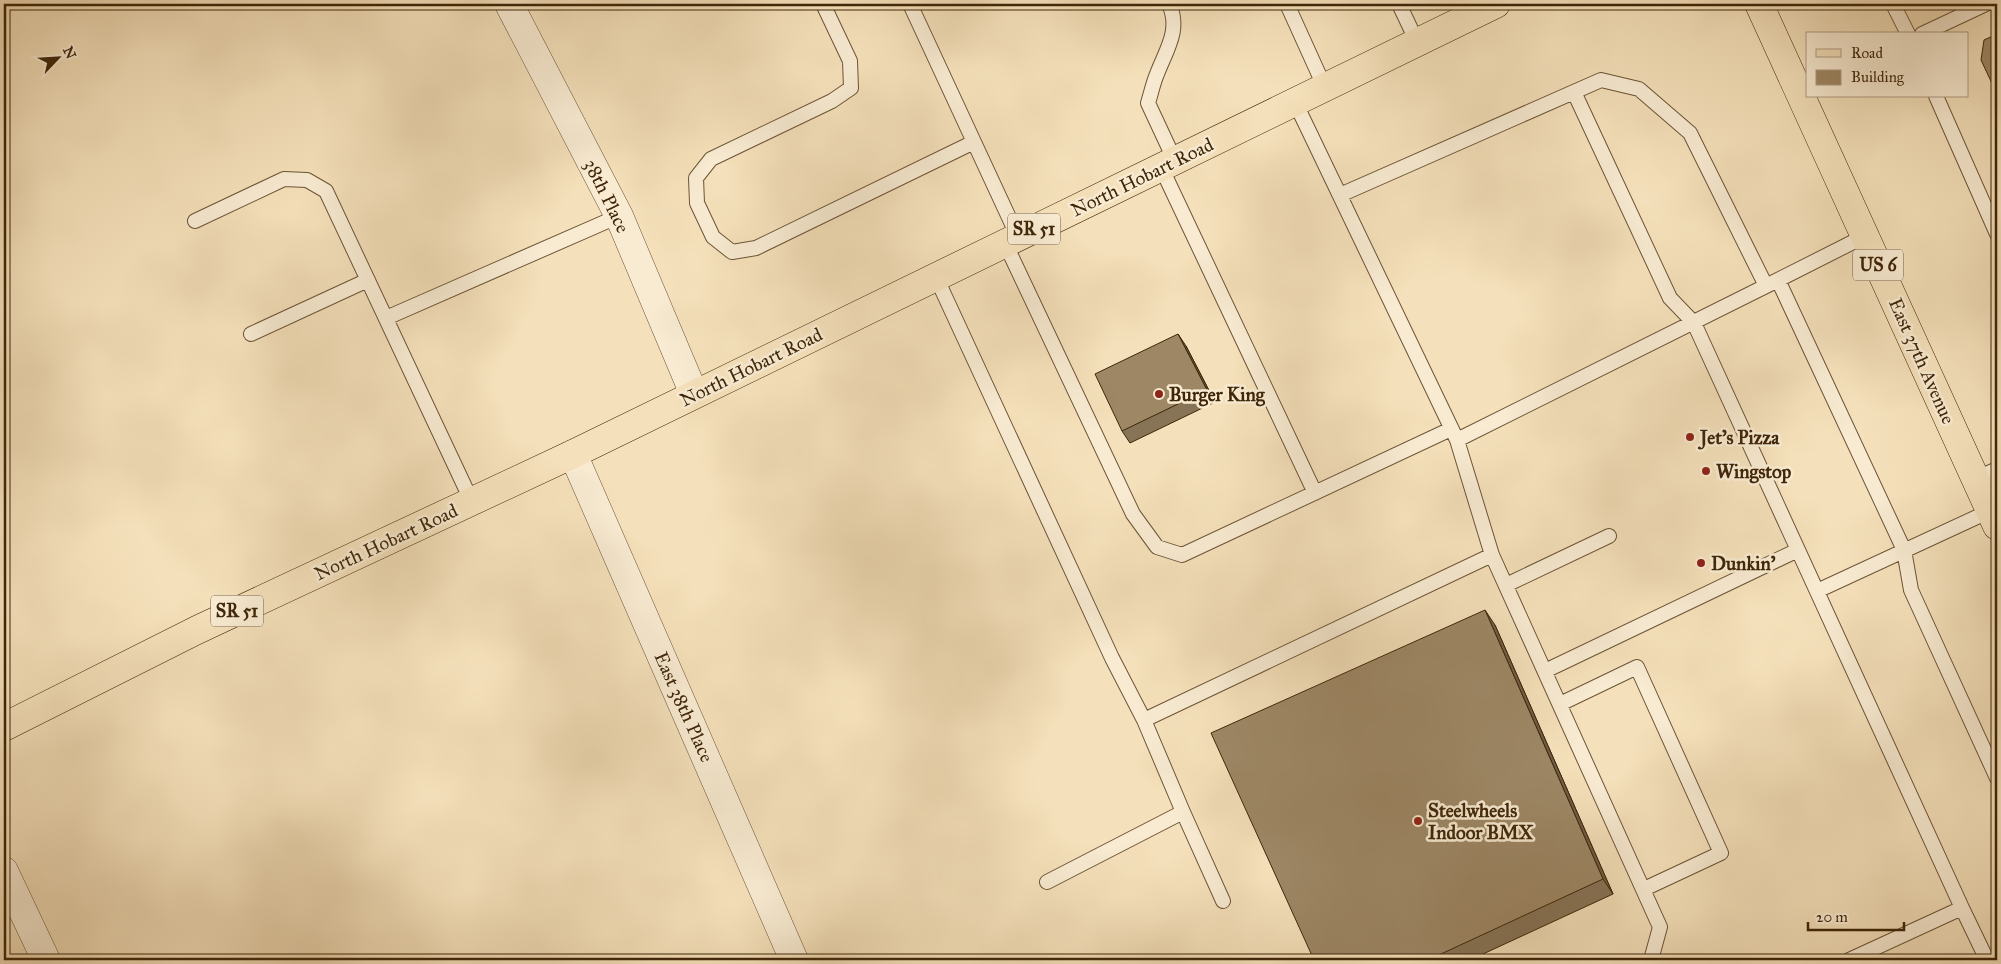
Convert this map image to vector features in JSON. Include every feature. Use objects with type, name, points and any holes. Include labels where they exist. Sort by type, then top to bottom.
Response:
[{"type":"main road","name":"North Hobart Road","points":[[4,727],[197,630],[573,454],[1496,4]]},
{"type":"main road","name":"East 37th Avenue","points":[[1759,4],[1865,236],[1986,474],[1994,519]]},
{"type":"street","name":"38th Place","points":[[508,4],[618,216],[694,394]]},
{"type":"street","name":"East 38th Place","points":[[573,454],[794,960]]},
{"type":"street","points":[[4,871],[46,960]]},
{"type":"lane","points":[[823,4],[850,61],[851,88],[832,102],[710,159],[696,178],[696,203],[713,237],[732,252],[756,248],[974,142]]},
{"type":"lane","points":[[910,4],[974,142],[1011,240],[1133,514],[1157,546],[1182,555],[1315,493],[1454,434],[1694,323],[1865,236]]},
{"type":"lane","points":[[1169,4],[1173,13],[1171,44],[1157,74],[1148,104],[1168,164],[1315,493]]},
{"type":"lane","points":[[1286,4],[1325,88]]},
{"type":"lane","points":[[1399,4],[1417,42]]},
{"type":"lane","points":[[1893,4],[1907,32]]},
{"type":"lane","points":[[1926,32],[1986,4]]},
{"type":"lane","points":[[1340,194],[1600,80],[1639,89],[1690,133],[1772,284],[1904,550],[1911,590],[1997,778]]},
{"type":"lane","points":[[1574,92],[1670,298],[1694,323],[1987,960]]},
{"type":"lane","points":[[1937,98],[1997,234]]},
{"type":"lane","points":[[1295,102],[1454,434],[1492,555],[1660,927],[1651,960]]},
{"type":"lane","points":[[194,221],[284,179],[307,180],[326,191],[472,502]]},
{"type":"lane","points":[[386,318],[618,216]]},
{"type":"lane","points":[[936,277],[1112,658],[1144,720],[1182,812],[1223,901]]},
{"type":"lane","points":[[251,334],[368,280]]},
{"type":"lane","points":[[1817,591],[1904,550],[1994,519]]},
{"type":"lane","points":[[1506,585],[1609,536]]},
{"type":"lane","points":[[1545,671],[1798,550]]},
{"type":"lane","points":[[1144,720],[1492,555]]},
{"type":"lane","points":[[1560,704],[1637,667],[1721,853],[1644,889]]},
{"type":"lane","points":[[1047,882],[1182,812]]},
{"type":"lane","points":[[1849,960],[1962,908]]},
{"type":"building","points":[[1997,34],[1997,94],[1981,60],[1984,40]]},
{"type":"building","name":"Burger King","points":[[1178,334],[1207,390],[1122,431],[1095,374]]},
{"type":"building","name":"Steelwheels Indoor BMX","points":[[1485,610],[1603,879],[1428,960],[1314,960],[1211,733]]},
{"type":"place","name":"Burger King","points":[[1159,394]]},
{"type":"place","name":"Jet's Pizza","points":[[1690,437]]},
{"type":"place","name":"Wingstop","points":[[1706,471]]},
{"type":"place","name":"Dunkin'","points":[[1701,563]]},
{"type":"place","name":"Steelwheels Indoor BMX","points":[[1418,821]]}]
